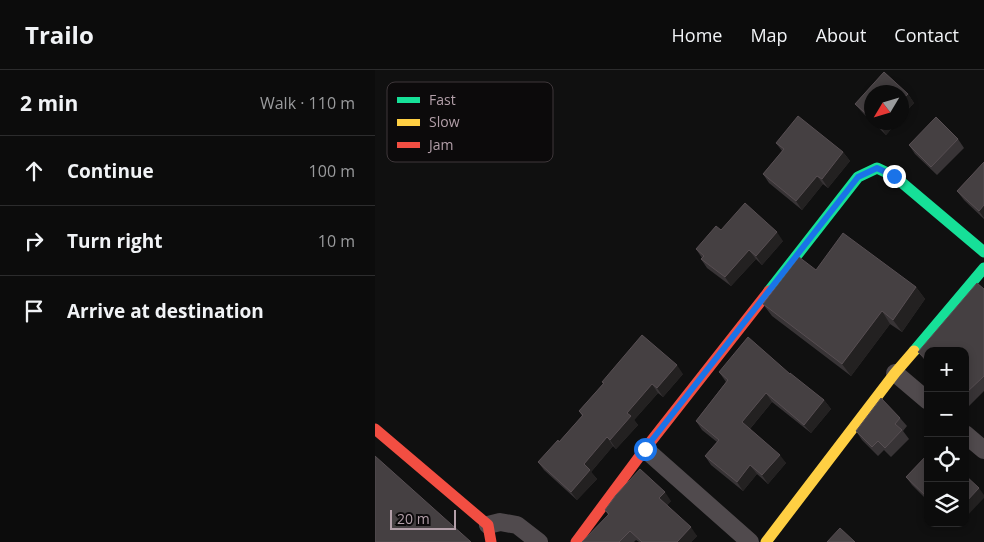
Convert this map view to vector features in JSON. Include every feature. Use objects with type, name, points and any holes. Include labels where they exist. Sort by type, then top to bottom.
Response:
[{"type":"street","points":[[576,542],[645,449],[858,177],[877,168],[894,176],[984,252]]},
{"type":"street","points":[[766,542],[895,373],[984,268]]},
{"type":"street","points":[[895,373],[924,398]]},
{"type":"street","points":[[375,429],[490,534],[500,522],[517,525],[539,542]]},
{"type":"street","points":[[969,437],[984,450]]},
{"type":"street","points":[[645,449],[750,542]]},
{"type":"building","points":[[884,72],[898,85],[872,85]]},
{"type":"building","points":[[864,94],[864,112],[855,104]]},
{"type":"building","points":[[798,116],[843,152],[822,179],[817,176],[796,201],[763,174],[784,149],[776,143]]},
{"type":"building","points":[[936,117],[958,139],[931,167],[909,145]]},
{"type":"building","points":[[984,162],[984,205],[979,211],[957,191]]},
{"type":"building","points":[[745,203],[777,232],[756,256],[749,250],[725,277],[701,259],[704,256],[696,249],[716,226],[721,230]]},
{"type":"building","points":[[843,233],[916,287],[893,320],[882,311],[842,364],[763,304],[799,257],[816,270]]},
{"type":"building","points":[[977,283],[984,289],[984,376],[969,390],[969,347],[924,347],[924,357],[918,352]]},
{"type":"building","points":[[642,335],[677,365],[657,388],[652,384],[627,413],[631,416],[610,440],[607,437],[584,464],[590,470],[571,492],[538,462],[583,415],[579,411]]},
{"type":"building","points":[[748,337],[790,374],[824,400],[804,425],[766,393],[742,422],[780,455],[762,475],[750,465],[737,482],[705,456],[719,440],[696,421],[728,380],[719,372]]},
{"type":"building","points":[[881,398],[900,418],[895,424],[902,430],[885,448],[878,441],[872,447],[856,431]]},
{"type":"building","points":[[375,456],[471,542],[375,542]]},
{"type":"building","points":[[924,458],[924,494],[906,477]]},
{"type":"building","points":[[640,469],[665,492],[659,498],[691,527],[677,542],[642,542],[630,531],[619,542],[582,542],[609,514],[605,510]]},
{"type":"building","points":[[969,479],[979,488],[969,499]]},
{"type":"building","points":[[840,528],[855,542],[827,542]]},
{"type":"traffic: fast","points":[[769,291],[858,177],[877,168],[894,176],[984,252]]},
{"type":"traffic: fast","points":[[914,351],[984,268]]},
{"type":"traffic: slow","points":[[766,542],[895,373],[914,351]]},
{"type":"traffic: jam","points":[[576,542],[645,449],[769,291]]},
{"type":"traffic: jam","points":[[375,429],[488,525],[491,542]]},
{"type":"route","points":[[645,449],[858,177],[877,168],[894,176]]}]
